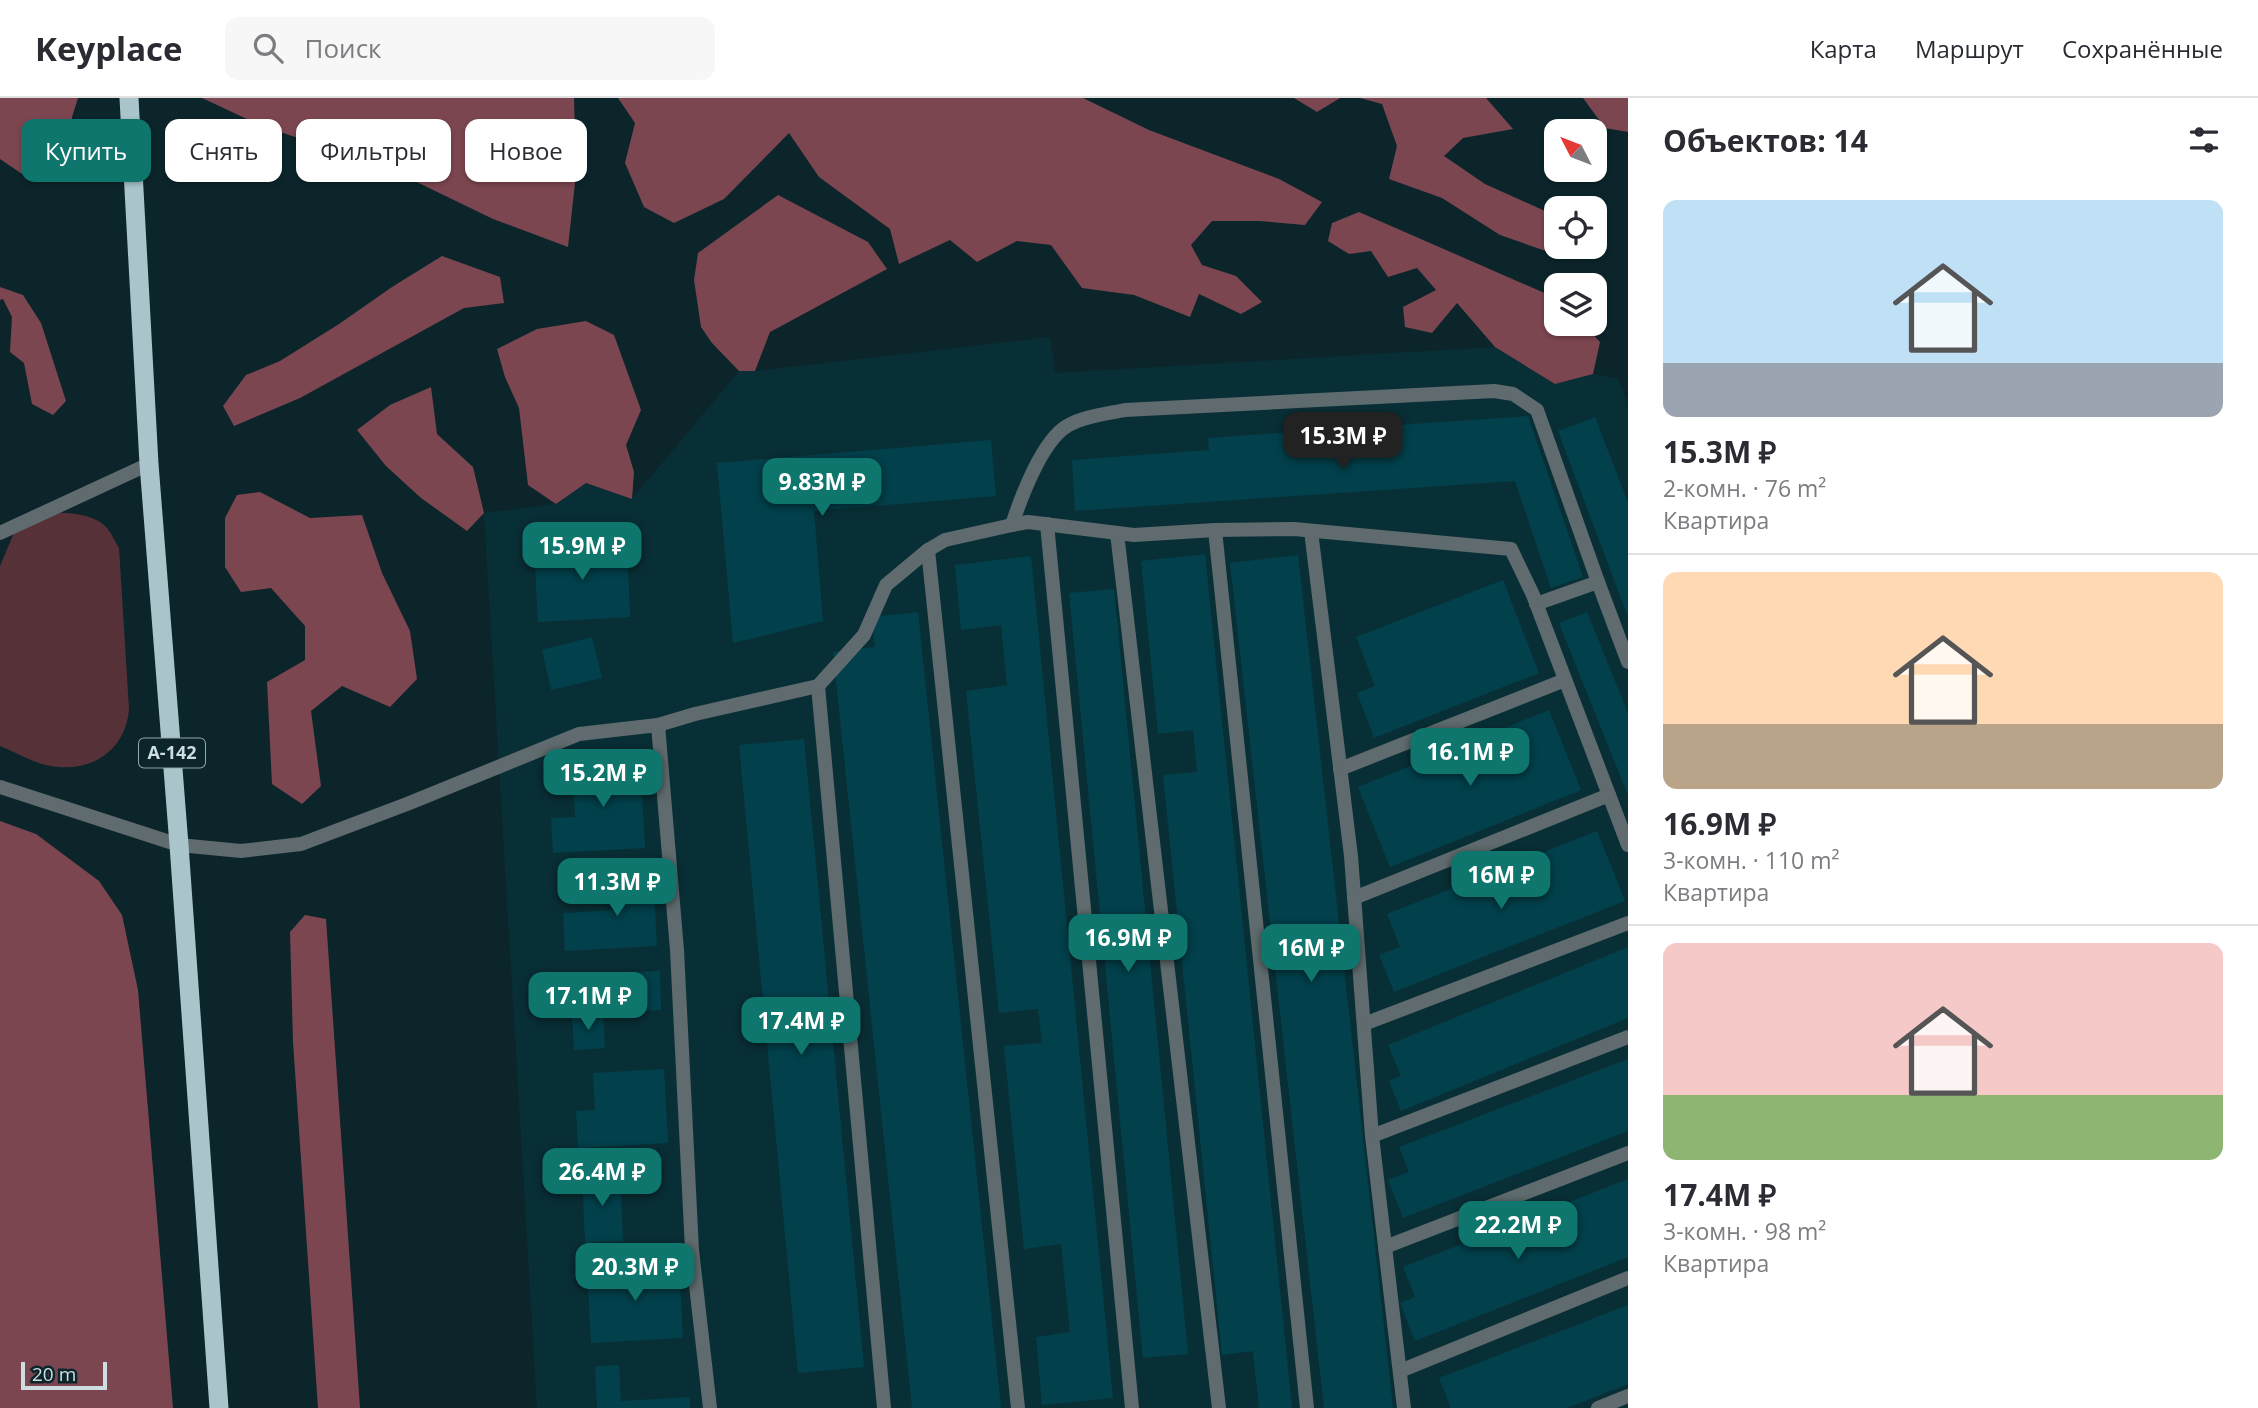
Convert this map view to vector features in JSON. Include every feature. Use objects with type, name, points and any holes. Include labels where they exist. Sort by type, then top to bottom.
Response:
[{"type":"highway","name":"А-142","points":[[129,98],[149,464],[219,1408]]},
{"type":"street","points":[[1012,525],[1020,498],[1045,450],[1065,427],[1091,417],[1125,410],[1494,391],[1513,394],[1537,410],[1628,662]]},
{"type":"street","points":[[0,533],[149,464]]},
{"type":"street","points":[[0,788],[179,845],[241,850],[301,844],[579,734],[658,725],[818,686],[864,635],[886,585],[928,550],[945,540],[1028,522],[1134,535],[1294,529],[1511,549],[1536,604],[1628,845]]},
{"type":"street","points":[[1047,524],[1132,1408]]},
{"type":"street","points":[[1215,530],[1307,1408]]},
{"type":"street","points":[[1311,531],[1354,898],[1372,1136],[1404,1408]]},
{"type":"street","points":[[1118,533],[1219,1408]]},
{"type":"street","points":[[928,550],[1018,1408]]},
{"type":"street","points":[[1536,604],[1598,582]]},
{"type":"street","points":[[1340,769],[1565,680]]},
{"type":"street","points":[[818,686],[884,1408]]},
{"type":"street","points":[[658,725],[678,963],[692,1250],[710,1408]]},
{"type":"street","points":[[1354,898],[1609,796]]},
{"type":"street","points":[[1364,1024],[1628,923]]},
{"type":"street","points":[[1372,1136],[1628,1037]]},
{"type":"street","points":[[1385,1247],[1628,1153]]},
{"type":"street","points":[[1400,1371],[1628,1278]]},
{"type":"street","points":[[1598,1408],[1628,1396]]},
{"type":"shaded area","points":[[0,98],[78,98],[72,119],[21,119],[21,173],[0,159]]},
{"type":"shaded area","points":[[202,98],[574,98],[575,119],[465,119],[465,182],[575,182],[568,247],[493,219],[417,182],[451,182],[451,119],[296,119],[296,137],[282,133],[282,119],[247,119]]},
{"type":"shaded area","points":[[618,98],[1083,98],[1149,130],[1279,179],[1322,202],[1305,225],[1212,221],[1191,245],[1202,265],[1236,276],[1262,302],[1241,314],[1199,294],[1190,317],[1134,295],[1082,288],[1051,245],[1017,241],[977,262],[950,240],[899,264],[890,229],[819,177],[789,133],[724,199],[674,223],[644,207],[625,163],[635,123]]},
{"type":"shaded area","points":[[1294,98],[1340,98],[1317,112]]},
{"type":"shaded area","points":[[1360,98],[1486,98],[1513,129],[1463,138],[1444,156],[1485,184],[1544,211],[1544,250],[1500,235],[1442,198],[1389,179],[1397,146],[1382,104]]},
{"type":"shaded area","points":[[1583,98],[1628,98],[1628,132],[1607,128],[1607,119],[1598,119]]},
{"type":"shaded area","points":[[778,195],[868,242],[887,269],[770,332],[755,371],[739,371],[712,343],[701,327],[694,280],[698,253]]},
{"type":"shaded area","points":[[1359,212],[1544,293],[1544,336],[1594,336],[1600,342],[1593,374],[1555,384],[1495,347],[1457,303],[1432,333],[1405,327],[1403,307],[1436,290],[1417,268],[1388,277],[1371,251],[1349,254],[1328,241],[1332,223]]},
{"type":"shaded area","points":[[442,256],[500,277],[504,303],[464,308],[300,398],[234,426],[223,406],[246,375],[280,361]]},
{"type":"shaded area","points":[[0,287],[23,295],[41,323],[66,401],[53,415],[32,404],[24,363],[10,352],[12,317],[3,299],[0,300]]},
{"type":"shaded area","points":[[586,321],[614,335],[641,410],[626,445],[634,472],[632,499],[586,483],[556,504],[528,485],[519,408],[505,377],[497,349],[537,329]]},
{"type":"shaded area","points":[[1050,337],[1055,373],[1495,347],[1555,384],[1593,374],[1618,379],[1628,404],[1628,1408],[537,1408],[484,513],[556,504],[586,483],[632,499],[739,371]]},
{"type":"shaded area","points":[[431,387],[437,434],[473,467],[484,513],[467,531],[421,498],[386,466],[357,430],[390,405]]},
{"type":"shaded area","points":[[260,492],[310,518],[362,515],[382,573],[410,631],[417,679],[390,707],[342,686],[311,711],[321,786],[302,804],[272,784],[267,682],[305,660],[305,626],[271,588],[241,592],[225,567],[225,518],[237,495]]},
{"type":"shaded area","points":[[46,512],[78,514],[94,519],[107,528],[119,548],[129,709],[121,737],[112,748],[102,757],[76,767],[46,765],[0,746],[0,566],[14,533]]},
{"type":"shaded area","points":[[0,821],[36,834],[99,881],[122,915],[138,990],[173,1408],[0,1408]]},
{"type":"shaded area","points":[[305,915],[326,919],[360,1408],[318,1408],[293,1042],[290,932]]},
{"type":"building","points":[[1528,416],[1583,577],[1551,588],[1515,481],[1075,511],[1072,460],[1209,450],[1208,438]]},
{"type":"building","points":[[1595,417],[1628,503],[1628,617],[1558,431]]},
{"type":"building","points":[[991,440],[996,496],[814,511],[823,621],[733,643],[717,463]]},
{"type":"building","points":[[627,543],[630,617],[538,622],[534,548]]},
{"type":"building","points":[[1205,554],[1292,1408],[1259,1408],[1253,1351],[1222,1355],[1163,775],[1197,772],[1193,730],[1158,734],[1141,561]]},
{"type":"building","points":[[1298,555],[1393,1408],[1324,1408],[1230,563]]},
{"type":"building","points":[[1031,556],[1113,1398],[1042,1405],[1036,1337],[1070,1332],[1061,1244],[1024,1249],[1004,1046],[1042,1043],[1038,1009],[999,1013],[966,691],[1007,685],[1001,625],[961,630],[955,565]]},
{"type":"building","points":[[1503,580],[1539,673],[1374,738],[1357,693],[1375,686],[1356,637]]},
{"type":"building","points":[[1114,589],[1188,1354],[1143,1358],[1069,593]]},
{"type":"building","points":[[918,612],[1001,1408],[912,1408],[833,652],[875,647],[872,617]]},
{"type":"building","points":[[1587,612],[1628,713],[1628,795],[1559,623]]},
{"type":"building","points":[[592,637],[602,678],[551,690],[542,650]]},
{"type":"building","points":[[1549,710],[1581,790],[1390,867],[1358,787]]},
{"type":"building","points":[[804,739],[864,1367],[798,1373],[739,745]]},
{"type":"building","points":[[640,759],[645,848],[553,853],[551,818],[575,817],[572,763]]},
{"type":"building","points":[[1597,831],[1625,901],[1394,992],[1379,955],[1400,947],[1387,914]]},
{"type":"building","points":[[653,872],[657,946],[565,951],[563,913],[615,910],[613,874]]},
{"type":"building","points":[[1628,947],[1628,1018],[1401,1111],[1389,1081],[1401,1076],[1388,1045]]},
{"type":"building","points":[[660,971],[661,1010],[603,1014],[601,974]]},
{"type":"building","points":[[603,1014],[605,1048],[574,1050],[572,1015]]},
{"type":"building","points":[[1628,1059],[1628,1131],[1403,1218],[1388,1180],[1409,1172],[1399,1147]]},
{"type":"building","points":[[664,1069],[668,1143],[578,1148],[576,1111],[595,1110],[593,1073]]},
{"type":"building","points":[[620,1172],[623,1241],[585,1243],[582,1174]]},
{"type":"building","points":[[1628,1179],[1628,1257],[1415,1341],[1400,1303],[1415,1297],[1403,1267]]},
{"type":"building","points":[[679,1263],[683,1338],[591,1343],[587,1269]]},
{"type":"building","points":[[1628,1305],[1628,1384],[1567,1408],[1451,1408],[1439,1378]]},
{"type":"building","points":[[619,1365],[621,1401],[690,1397],[690,1408],[597,1408],[595,1366]]}]
